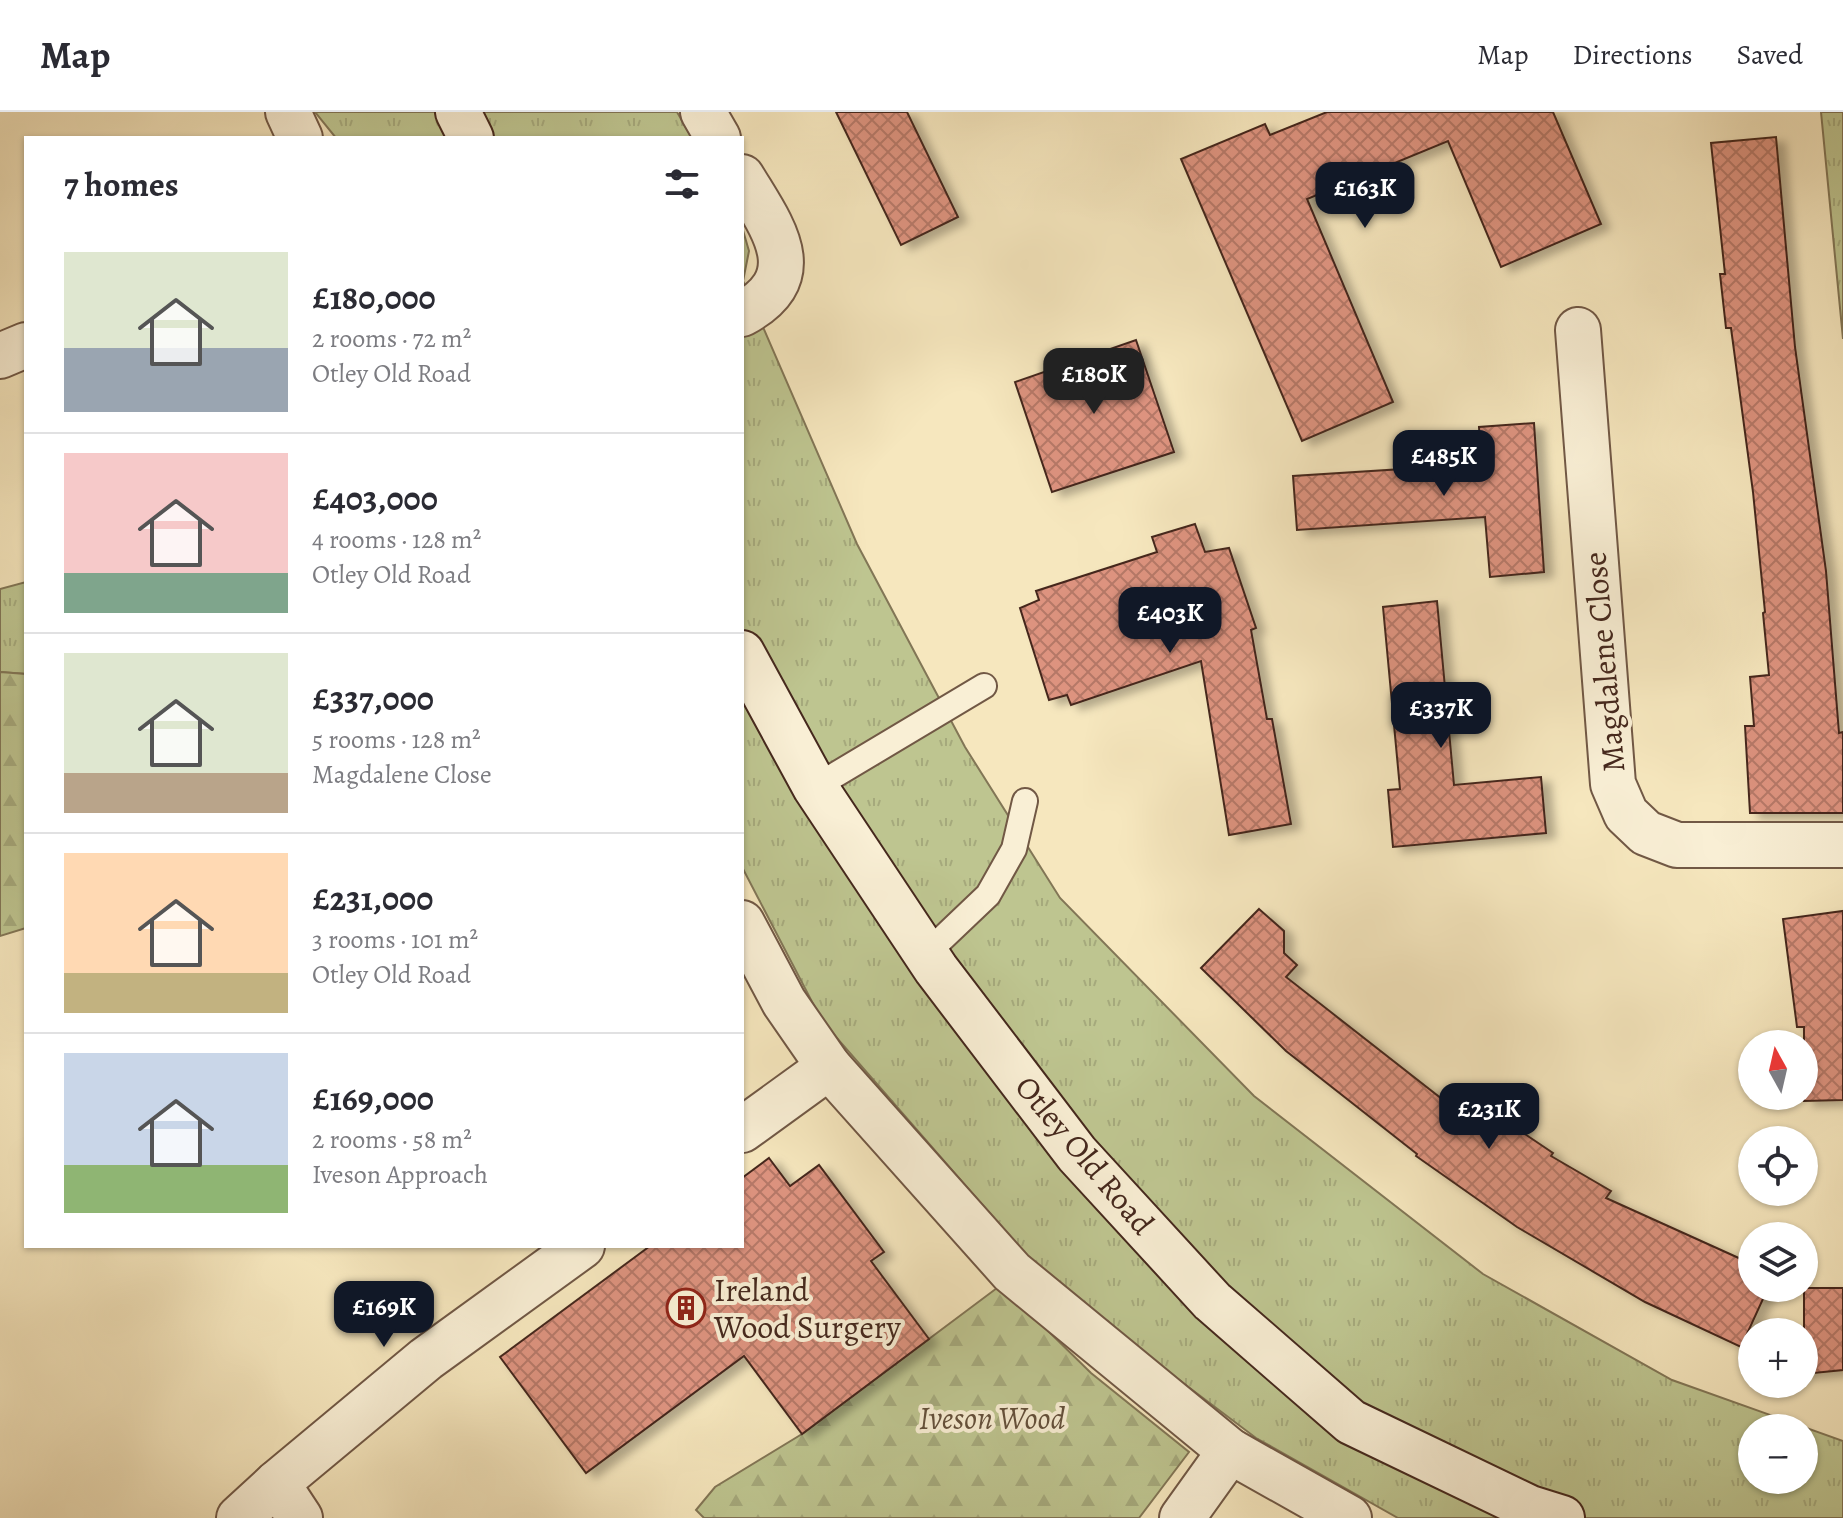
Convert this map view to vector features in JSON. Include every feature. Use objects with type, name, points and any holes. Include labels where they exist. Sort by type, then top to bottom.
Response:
[{"type":"street","points":[[288,112],[299,136]]},
{"type":"street","points":[[458,112],[470,136]]},
{"type":"street","points":[[703,112],[717,136]]},
{"type":"street","points":[[744,180],[773,229],[781,255],[779,281],[763,303],[744,313]]},
{"type":"street","name":"Magdalene Close","points":[[1578,330],[1613,784],[1626,814],[1646,833],[1677,845],[1843,845]]},
{"type":"street","points":[[0,356],[24,346]]},
{"type":"street","name":"Otley Old Road","points":[[744,657],[815,787],[926,954],[1077,1154],[1212,1301],[1351,1422],[1530,1508],[1562,1518]]},
{"type":"street","points":[[744,927],[784,1002],[829,1067],[1012,1272],[1230,1451],[1349,1518]]},
{"type":"street","points":[[744,1129],[829,1067]]},
{"type":"street","points":[[239,1518],[288,1500],[426,1359],[579,1248]]},
{"type":"street","points":[[1182,1518],[1230,1451]]},
{"type":"lane","points":[[815,787],[984,686]]},
{"type":"lane","points":[[926,954],[988,895],[1014,849],[1025,801]]},
{"type":"green space","points":[[315,112],[677,112],[691,136],[334,136]]},
{"type":"green space","points":[[1821,112],[1843,112],[1843,339]]},
{"type":"green space","points":[[744,234],[749,251],[744,276]]},
{"type":"green space","points":[[744,283],[857,544],[965,747],[1060,898],[1254,1096],[1483,1274],[1672,1380],[1767,1414],[1738,1414],[1738,1494],[1818,1494],[1818,1432],[1843,1441],[1843,1518],[1398,1518],[1256,1438],[1142,1352],[1026,1255],[822,1021],[744,871]]},
{"type":"green space","points":[[24,583],[24,674],[0,672],[0,589]]},
{"type":"green space","points":[[0,672],[24,674],[24,929],[0,936]]},
{"type":"green space","name":"Iveson Wood","points":[[1001,1285],[1091,1373],[1189,1452],[1139,1518],[704,1518],[696,1510],[715,1487],[802,1434]]},
{"type":"building","points":[[836,112],[907,112],[958,217],[901,245]]},
{"type":"building","points":[[1327,112],[1553,112],[1601,224],[1501,267],[1448,141],[1307,199],[1393,402],[1302,441],[1181,159],[1265,124],[1270,135]]},
{"type":"building","points":[[1776,137],[1795,347],[1826,571],[1839,733],[1843,732],[1843,813],[1750,813],[1745,726],[1754,726],[1750,677],[1769,675],[1753,492],[1731,328],[1726,328],[1720,274],[1725,274],[1711,143]]},
{"type":"building","points":[[1136,340],[1174,452],[1052,492],[1015,382]]},
{"type":"building","points":[[1534,423],[1544,572],[1490,577],[1485,517],[1297,530],[1293,476],[1481,464],[1479,427]]},
{"type":"building","points":[[1195,524],[1205,552],[1229,548],[1256,628],[1251,630],[1267,719],[1272,719],[1291,824],[1229,835],[1201,661],[1071,705],[1067,695],[1049,700],[1020,608],[1039,600],[1036,591],[1157,552],[1152,537]]},
{"type":"building","points":[[1437,601],[1454,785],[1541,777],[1546,833],[1393,847],[1388,790],[1400,789],[1383,607]]},
{"type":"building","points":[[1259,909],[1284,931],[1284,953],[1297,965],[1286,977],[1451,1106],[1461,1091],[1553,1153],[1551,1156],[1611,1191],[1606,1198],[1738,1258],[1738,1302],[1762,1302],[1754,1318],[1738,1318],[1738,1346],[1645,1302],[1517,1227],[1416,1156],[1286,1051],[1201,968]]},
{"type":"building","points":[[1843,911],[1843,1100],[1818,1101],[1818,1030],[1797,1027],[1783,919]]},
{"type":"building","name":"Ireland Wood Surgery","points":[[769,1158],[790,1186],[819,1165],[884,1252],[871,1261],[929,1339],[802,1434],[744,1356],[586,1473],[500,1357],[647,1248],[744,1248],[744,1177]]},
{"type":"building","points":[[1818,1288],[1843,1288],[1843,1370],[1818,1373],[1818,1318],[1804,1318],[1804,1302],[1818,1302]]},
{"type":"place","name":"Ireland Wood Surgery","points":[[686,1308]]}]
